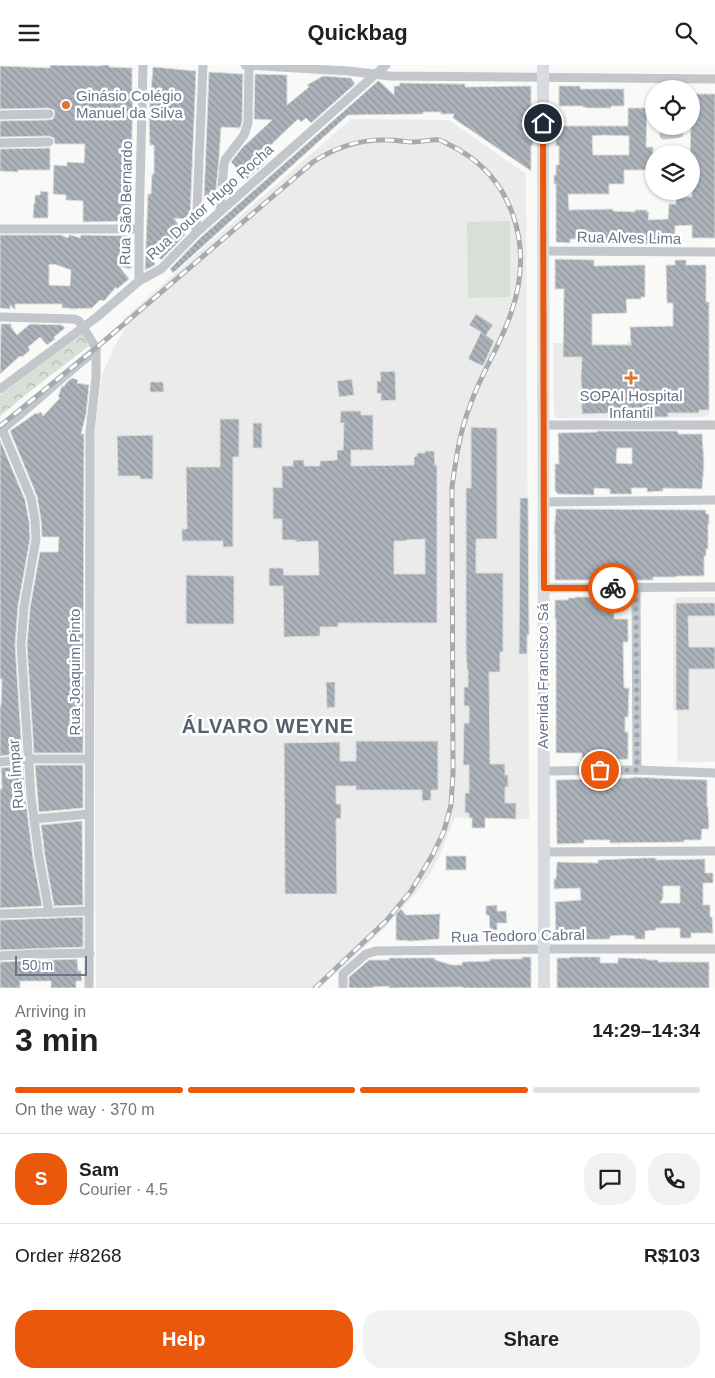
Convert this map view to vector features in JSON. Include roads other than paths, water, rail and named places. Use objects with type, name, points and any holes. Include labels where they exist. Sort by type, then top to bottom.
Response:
[{"type":"main road","name":"Avenida Francisco Sá","points":[[543,71],[544,988]]},
{"type":"street","name":"Rua São Bernardo","points":[[139,281],[143,65]]},
{"type":"street","points":[[196,233],[203,65]]},
{"type":"street","points":[[244,65],[390,76],[543,71],[715,79]]},
{"type":"street","points":[[220,210],[224,165],[228,155],[244,135],[248,123],[249,65]]},
{"type":"street","name":"Rua Doutor Hugo Rocha","points":[[0,389],[83,327],[139,281],[161,269],[220,210],[386,65]]},
{"type":"street","points":[[0,115],[49,115]]},
{"type":"street","points":[[0,143],[49,142]]},
{"type":"street","points":[[0,229],[139,229]]},
{"type":"street","name":"Rua Alves Lima","points":[[543,251],[715,252]]},
{"type":"street","points":[[0,317],[69,318],[78,321],[92,342],[96,354],[75,367],[1,430]]},
{"type":"street","name":"Rua Joaquim Pinto","points":[[89,988],[90,432],[96,377],[96,354]]},
{"type":"street","points":[[543,425],[715,425]]},
{"type":"street","name":"Rua Ímpar","points":[[1,430],[31,498],[35,520],[36,539],[24,607],[21,645],[34,819],[49,912]]},
{"type":"street","points":[[544,502],[715,500]]},
{"type":"street","points":[[544,588],[715,587]]},
{"type":"street","points":[[636,588],[637,770]]},
{"type":"street","points":[[0,762],[29,759],[89,759]]},
{"type":"street","points":[[544,771],[637,770],[715,773]]},
{"type":"street","points":[[34,819],[89,815]]},
{"type":"street","points":[[544,852],[715,851]]},
{"type":"street","points":[[0,914],[90,911]]},
{"type":"street","name":"Rua Teodoro Cabral","points":[[343,988],[343,973],[366,954],[376,951],[715,949]]},
{"type":"street","points":[[0,956],[90,953]]},
{"type":"railway","points":[[0,426],[96,348],[313,162],[330,152],[348,145],[367,141],[413,142],[440,140],[472,159],[490,176],[504,195],[514,217],[519,240],[518,288],[507,324],[480,380],[467,413],[459,444],[452,487],[453,774],[451,805],[444,831],[411,891],[386,921],[315,988]]},
{"type":"place","name":"Ginásio Colégio Manuel da Silva","points":[[66,105]]},
{"type":"place","name":"SOPAI Hospital Infantil","points":[[631,378]]},
{"type":"district","name":"ÁLVARO WEYNE","points":[[268,726]]}]
